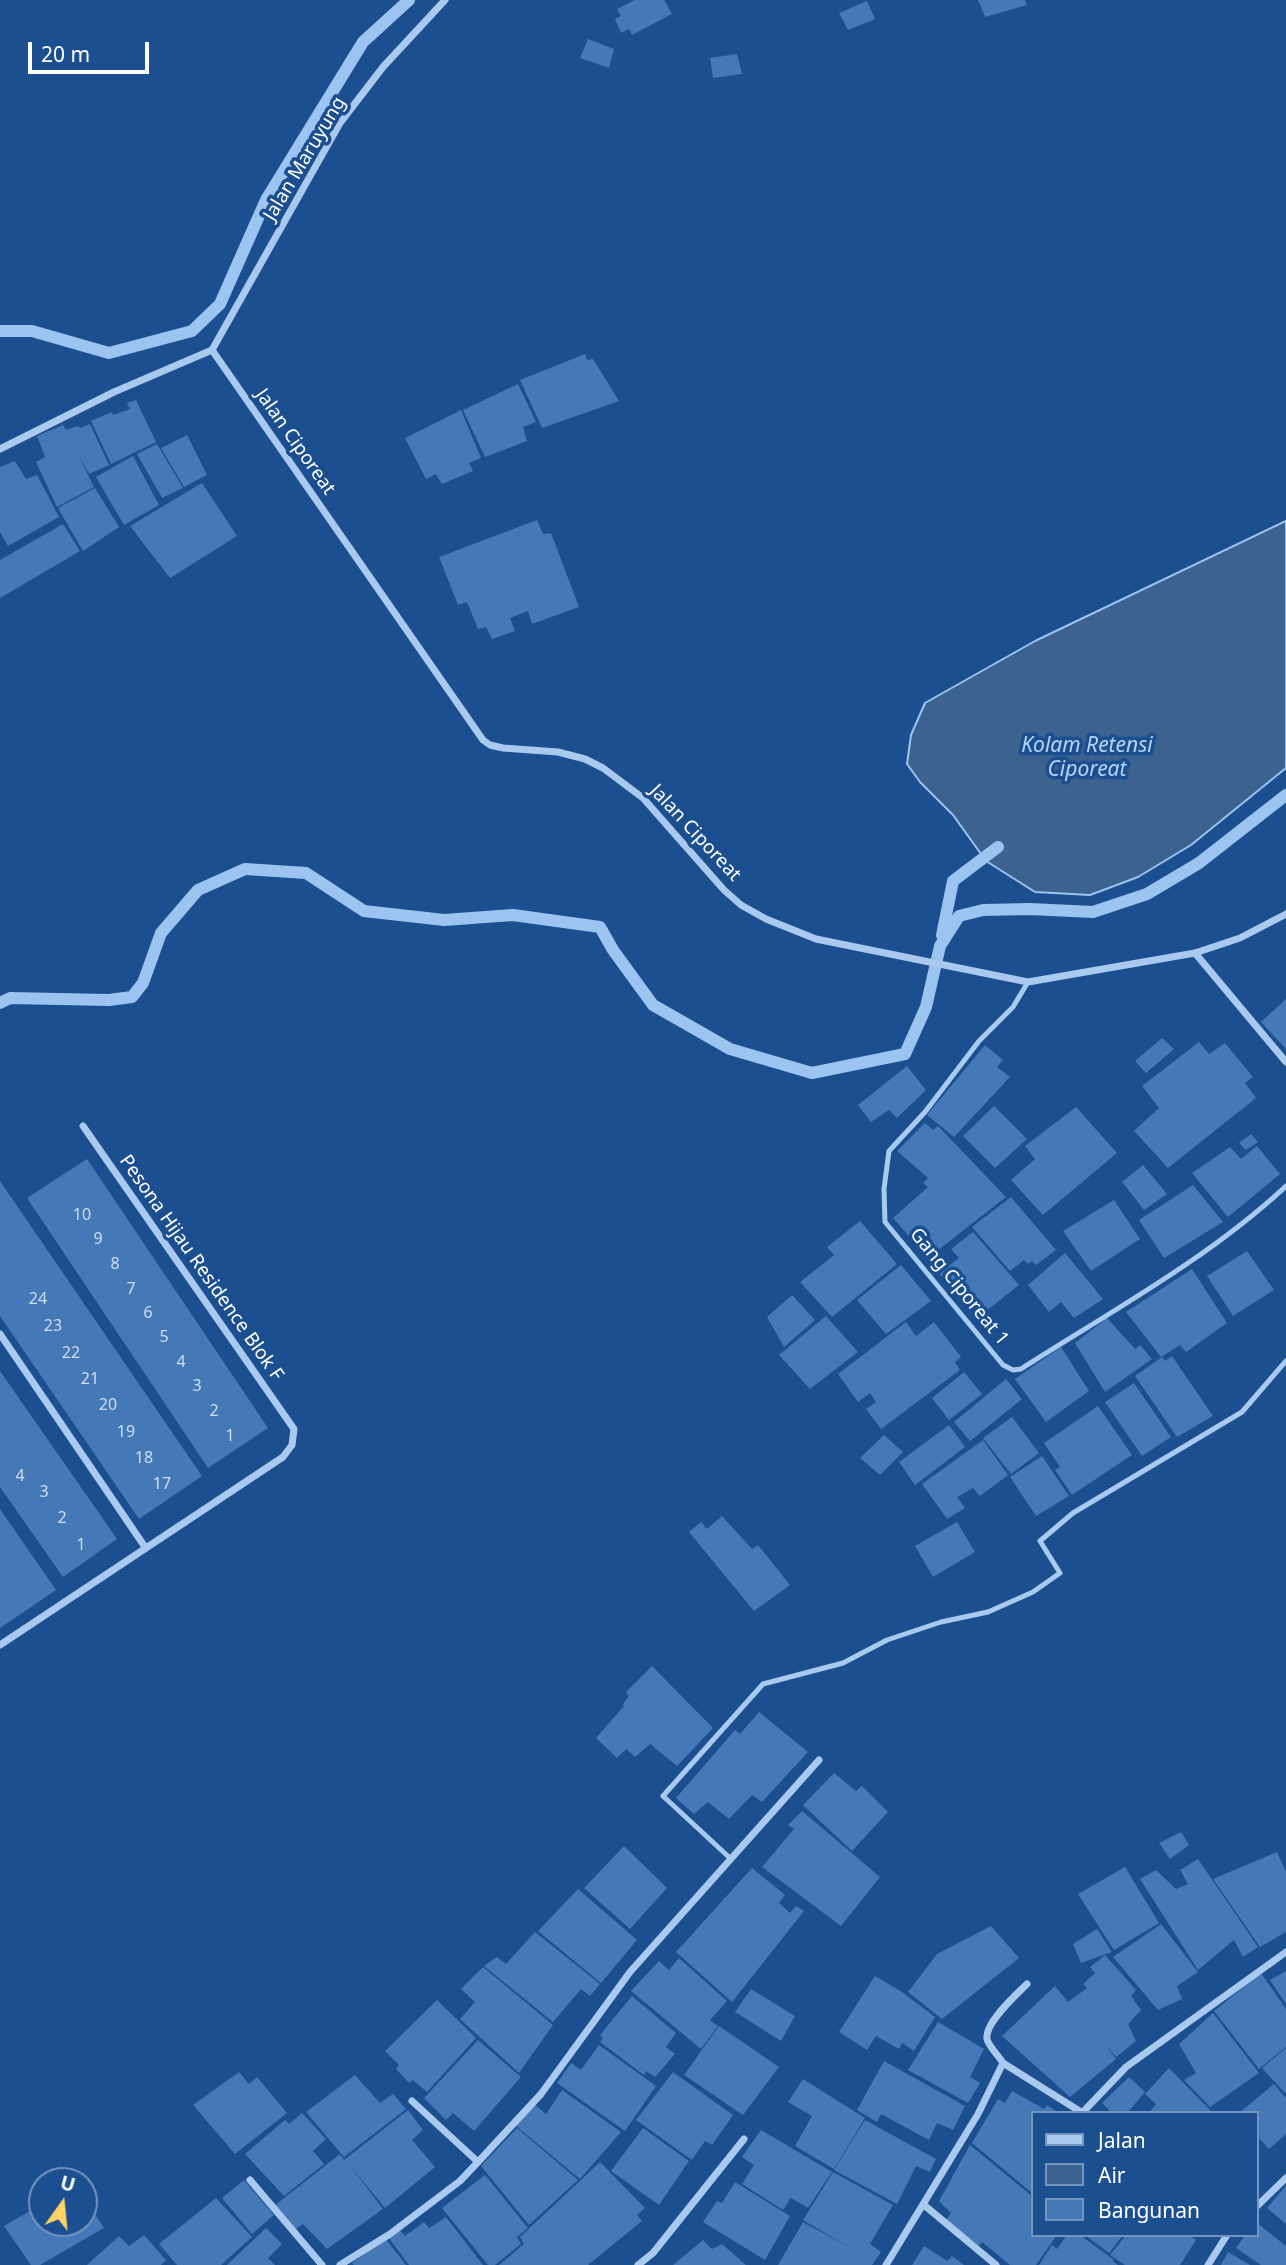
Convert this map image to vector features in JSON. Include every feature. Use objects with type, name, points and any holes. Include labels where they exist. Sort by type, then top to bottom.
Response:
[{"type":"street","name":"Jalan Maruyung","points":[[212,349],[340,124],[383,67],[445,0]]},
{"type":"street","points":[[0,449],[114,391],[212,349]]},
{"type":"street","name":"Jalan Ciporeat","points":[[212,349],[483,740],[503,748],[558,752],[585,759],[603,768],[643,798],[733,898],[766,919],[816,939],[1028,982],[1195,953],[1240,937],[1286,914]]},
{"type":"street","points":[[1195,953],[1286,1062]]},
{"type":"street","name":"Pesona Hijau Residence Blok F","points":[[83,1126],[294,1429],[292,1445],[283,1457],[145,1547]]},
{"type":"street","points":[[0,1334],[145,1547],[0,1645]]},
{"type":"street","points":[[340,2265],[390,2234],[460,2181],[541,2094],[630,1972],[819,1760]]},
{"type":"street","points":[[1082,2111],[1126,2067],[1286,1952]]},
{"type":"street","points":[[1027,1983],[1003,2008],[988,2033],[988,2040],[1003,2063],[1079,2111]]},
{"type":"street","points":[[886,2265],[978,2114],[1003,2063]]},
{"type":"street","points":[[412,2101],[478,2162]]},
{"type":"street","points":[[638,2265],[653,2253],[744,2139]]},
{"type":"street","points":[[1258,2205],[1286,2178]]},
{"type":"street","points":[[250,2180],[322,2265]]},
{"type":"street","points":[[924,2205],[996,2265]]},
{"type":"street","points":[[1208,2265],[1224,2237]]},
{"type":"lane","name":"Gang Ciporeat 1","points":[[1028,982],[1013,1007],[979,1041],[925,1112],[889,1151],[884,1189],[885,1222],[1003,1365],[1013,1370],[1033,1362],[1181,1266],[1265,1206],[1286,1186]]},
{"type":"lane","points":[[731,1858],[663,1796],[763,1684],[843,1663],[887,1640],[941,1622],[988,1612],[1033,1592],[1060,1573],[1041,1541],[1073,1513],[1242,1412],[1286,1361]]},
{"type":"water","name":"Kolam Retensi Ciporeat","points":[[1286,521],[1286,768],[1191,845],[1138,877],[1090,895],[1035,892],[986,861],[953,815],[920,782],[907,764],[911,735],[925,703],[1035,641]]},
{"type":"building","points":[[635,0],[664,0],[672,14],[632,35],[629,29],[621,33],[615,19],[621,16],[617,9]]},
{"type":"building","points":[[978,0],[1025,0],[1027,5],[985,17]]},
{"type":"building","points":[[867,1],[875,19],[848,30],[839,13]]},
{"type":"building","points":[[588,39],[614,49],[609,68],[580,58]]},
{"type":"building","points":[[737,54],[742,74],[713,78],[710,58]]},
{"type":"building","points":[[585,354],[587,360],[593,359],[619,401],[542,428],[520,380]]},
{"type":"building","points":[[518,384],[536,422],[523,427],[527,441],[485,457],[463,410]]},
{"type":"building","points":[[136,400],[156,442],[111,464],[91,421],[112,412],[113,415],[130,409],[127,403]]},
{"type":"building","points":[[461,410],[481,458],[469,463],[473,471],[442,484],[436,474],[426,479],[405,438]]},
{"type":"building","points":[[90,424],[109,465],[89,474],[78,454],[94,487],[57,507],[36,462],[45,457],[37,436],[63,425],[66,430]]},
{"type":"building","points":[[187,435],[207,475],[184,487],[161,448]]},
{"type":"building","points":[[157,444],[183,488],[162,498],[137,454]]},
{"type":"building","points":[[133,456],[159,505],[124,525],[96,477]]},
{"type":"building","points":[[15,461],[26,479],[37,475],[59,517],[8,546],[0,532],[0,467]]},
{"type":"building","points":[[202,483],[237,536],[170,578],[130,526]]},
{"type":"building","points":[[95,488],[119,527],[83,551],[58,508]]},
{"type":"building","points":[[537,520],[543,534],[551,533],[579,607],[532,624],[528,611],[510,618],[515,631],[492,639],[486,627],[478,629],[467,602],[458,605],[439,557]]},
{"type":"building","points":[[63,524],[80,551],[0,598],[0,560]]},
{"type":"building","points":[[1286,999],[1286,1049],[1261,1022]]},
{"type":"building","points":[[1162,1038],[1174,1049],[1146,1073],[1135,1061]]},
{"type":"building","points":[[1199,1042],[1209,1054],[1225,1043],[1253,1077],[1245,1083],[1256,1098],[1168,1168],[1134,1131],[1159,1108],[1142,1086]]},
{"type":"building","points":[[985,1045],[1003,1060],[997,1067],[1010,1077],[954,1137],[927,1115]]},
{"type":"building","points":[[907,1066],[926,1090],[897,1118],[889,1110],[871,1122],[858,1105]]},
{"type":"building","points":[[994,1106],[1027,1139],[995,1168],[963,1136]]},
{"type":"building","points":[[1076,1107],[1117,1153],[1043,1215],[1011,1180],[1035,1159],[1025,1146]]},
{"type":"building","points":[[925,1123],[933,1130],[938,1126],[1006,1197],[928,1258],[893,1218],[928,1187],[923,1183],[928,1178],[897,1151]]},
{"type":"building","points":[[1251,1134],[1258,1142],[1246,1150],[1239,1143]]},
{"type":"building","points":[[1257,1146],[1280,1174],[1228,1217],[1192,1173],[1230,1147],[1241,1159]]},
{"type":"building","points":[[87,1159],[268,1428],[208,1468],[27,1198]]},
{"type":"building","points":[[1143,1165],[1167,1194],[1144,1210],[1122,1182]]},
{"type":"building","points":[[0,1181],[202,1476],[139,1519],[0,1316]]},
{"type":"building","points":[[1193,1185],[1223,1222],[1164,1258],[1139,1220]]},
{"type":"building","points":[[1011,1197],[1056,1250],[1036,1265],[1032,1261],[1028,1264],[1024,1260],[1010,1271],[972,1227]]},
{"type":"building","points":[[1114,1200],[1140,1239],[1091,1271],[1063,1231]]},
{"type":"building","points":[[860,1221],[897,1264],[832,1317],[800,1282],[834,1255],[827,1247]]},
{"type":"building","points":[[973,1232],[1019,1285],[976,1319],[939,1273],[959,1258],[951,1249]]},
{"type":"building","points":[[1247,1251],[1274,1290],[1233,1316],[1207,1276]]},
{"type":"building","points":[[1065,1253],[1103,1299],[1074,1318],[1061,1302],[1049,1312],[1028,1285]]},
{"type":"building","points":[[901,1265],[931,1301],[886,1334],[857,1300]]},
{"type":"building","points":[[1192,1269],[1227,1323],[1186,1352],[1180,1345],[1161,1357],[1126,1312]]},
{"type":"building","points":[[792,1295],[815,1320],[784,1347],[767,1317]]},
{"type":"building","points":[[826,1316],[858,1352],[810,1389],[779,1355]]},
{"type":"building","points":[[1107,1318],[1135,1349],[1140,1345],[1152,1359],[1105,1392],[1075,1343]]},
{"type":"building","points":[[906,1322],[916,1336],[934,1322],[961,1357],[955,1362],[960,1370],[881,1429],[866,1409],[876,1402],[870,1393],[858,1402],[838,1374]]},
{"type":"building","points":[[1061,1347],[1089,1391],[1046,1422],[1015,1379]]},
{"type":"building","points":[[1172,1356],[1213,1416],[1177,1437],[1135,1376],[1162,1357],[1165,1361]]},
{"type":"building","points":[[0,1371],[117,1539],[63,1577],[0,1487]]},
{"type":"building","points":[[964,1372],[982,1394],[949,1420],[932,1398]]},
{"type":"building","points":[[1006,1379],[1022,1399],[970,1441],[954,1422]]},
{"type":"building","points":[[1134,1383],[1171,1437],[1142,1456],[1105,1402]]},
{"type":"building","points":[[1098,1406],[1132,1455],[1072,1495],[1055,1470],[1060,1467],[1044,1443]]},
{"type":"building","points":[[1012,1417],[1039,1453],[1011,1474],[983,1438]]},
{"type":"building","points":[[949,1425],[965,1447],[915,1485],[899,1462]]},
{"type":"building","points":[[884,1435],[903,1452],[880,1475],[860,1458]]},
{"type":"building","points":[[983,1440],[1008,1475],[980,1496],[973,1488],[957,1497],[965,1508],[947,1519],[922,1484]]},
{"type":"building","points":[[1042,1456],[1069,1496],[1036,1516],[1010,1477]]},
{"type":"building","points":[[0,1509],[56,1590],[0,1628]]},
{"type":"building","points":[[722,1516],[752,1549],[758,1545],[790,1585],[754,1611],[689,1532],[701,1522],[707,1529]]},
{"type":"building","points":[[957,1522],[975,1552],[933,1577],[915,1546]]},
{"type":"building","points":[[652,1666],[713,1728],[677,1766],[650,1744],[635,1757],[626,1749],[617,1758],[596,1738],[624,1706],[629,1696],[626,1692]]},
{"type":"building","points":[[759,1712],[808,1752],[762,1802],[752,1795],[729,1819],[708,1802],[694,1814],[676,1798],[735,1730],[740,1734]]},
{"type":"building","points":[[834,1773],[856,1791],[862,1786],[888,1812],[852,1851],[803,1805]]},
{"type":"building","points":[[802,1811],[880,1877],[841,1926],[762,1867],[794,1829],[788,1825]]},
{"type":"building","points":[[1181,1832],[1189,1845],[1170,1859],[1159,1843]]},
{"type":"building","points":[[624,1846],[667,1888],[630,1929],[584,1888]]},
{"type":"building","points":[[1277,1852],[1286,1872],[1286,1932],[1260,1947],[1213,1879]]},
{"type":"building","points":[[1198,1859],[1258,1947],[1243,1957],[1234,1940],[1198,1970],[1140,1879],[1156,1870],[1176,1889],[1188,1884],[1180,1870]]},
{"type":"building","points":[[1125,1867],[1159,1923],[1114,1950],[1078,1894]]},
{"type":"building","points":[[752,1868],[785,1895],[779,1903],[790,1913],[796,1906],[804,1911],[732,2002],[676,1952]]},
{"type":"building","points":[[578,1889],[637,1940],[601,1983],[538,1931]]},
{"type":"building","points":[[1161,1924],[1198,1972],[1177,1986],[1182,1999],[1158,2010],[1113,1957]]},
{"type":"building","points":[[991,1926],[1019,1958],[942,2019],[908,1992],[937,1954]]},
{"type":"building","points":[[1097,1929],[1112,1952],[1081,1963],[1073,1944]]},
{"type":"building","points":[[535,1932],[600,1984],[590,1996],[581,1989],[553,2022],[484,1966],[497,1957],[506,1964]]},
{"type":"building","points":[[1105,1955],[1136,1990],[1131,1996],[1141,2010],[1128,2024],[1136,2041],[1116,2057],[1105,2044],[1116,2059],[1070,2097],[1002,2036],[1055,1986],[1068,2002],[1087,1988],[1083,1984],[1095,1973],[1090,1967]]},
{"type":"building","points":[[679,1958],[727,2001],[710,2020],[718,2026],[701,2049],[631,1991],[659,1961],[669,1970]]},
{"type":"building","points":[[483,1967],[553,2025],[519,2073],[460,2019],[475,2002],[461,1989]]},
{"type":"building","points":[[1286,1971],[1286,2004],[1270,1980]]},
{"type":"building","points":[[1261,1973],[1286,2009],[1286,2047],[1259,2069],[1214,2011]]},
{"type":"building","points":[[875,1976],[935,2017],[914,2051],[902,2043],[899,2049],[876,2036],[867,2050],[839,2032]]},
{"type":"building","points":[[751,1989],[795,2016],[781,2041],[735,2012]]},
{"type":"building","points":[[632,1996],[676,2033],[666,2047],[675,2054],[655,2077],[646,2071],[644,2075],[600,2042],[603,2038],[600,2035]]},
{"type":"building","points":[[437,2000],[476,2038],[427,2092],[413,2080],[409,2083],[396,2069],[399,2065],[385,2051]]},
{"type":"building","points":[[1213,2013],[1259,2073],[1210,2107],[1184,2080],[1196,2073],[1179,2044]]},
{"type":"building","points":[[938,2022],[984,2049],[970,2077],[980,2083],[968,2103],[908,2070]]},
{"type":"building","points":[[719,2026],[779,2067],[743,2115],[684,2075]]},
{"type":"building","points":[[478,2040],[521,2077],[474,2131],[453,2113],[446,2120],[424,2098]]},
{"type":"building","points":[[599,2045],[656,2086],[625,2131],[557,2083],[571,2063],[581,2070]]},
{"type":"building","points":[[1286,2048],[1286,2094],[1262,2068]]},
{"type":"building","points":[[884,2061],[965,2106],[953,2130],[937,2123],[929,2140],[881,2114],[877,2122],[857,2110]]},
{"type":"building","points":[[1169,2068],[1211,2111],[1151,2111],[1156,2104],[1145,2094]]},
{"type":"building","points":[[239,2072],[249,2084],[257,2077],[287,2113],[235,2154],[193,2105]]},
{"type":"building","points":[[673,2072],[733,2115],[712,2145],[705,2141],[692,2160],[636,2120]]},
{"type":"building","points":[[355,2075],[380,2103],[393,2094],[406,2109],[344,2157],[306,2112]]},
{"type":"building","points":[[1129,2077],[1145,2092],[1129,2111],[1110,2111],[1102,2103]]},
{"type":"building","points":[[803,2079],[865,2118],[834,2169],[795,2146],[812,2116],[788,2102]]},
{"type":"building","points":[[1274,2084],[1286,2098],[1286,2134],[1269,2149],[1258,2137],[1258,2111],[1241,2111]]},
{"type":"building","points":[[562,2090],[621,2132],[580,2179],[516,2126],[533,2103],[546,2114]]},
{"type":"building","points":[[1012,2091],[1044,2109],[1047,2105],[1056,2111],[1030,2111],[1030,2191],[972,2143],[998,2099],[1005,2103]]},
{"type":"building","points":[[408,2110],[423,2130],[412,2140],[435,2167],[385,2208],[351,2167],[383,2209],[327,2249],[303,2224],[293,2231],[274,2206],[340,2154],[344,2160]]},
{"type":"building","points":[[302,2113],[326,2139],[313,2151],[324,2164],[284,2196],[245,2154],[285,2120],[289,2124]]},
{"type":"building","points":[[865,2120],[936,2159],[930,2172],[916,2166],[897,2204],[834,2170]]},
{"type":"building","points":[[517,2128],[578,2180],[529,2225],[481,2166]]},
{"type":"building","points":[[643,2128],[689,2161],[659,2205],[611,2171]]},
{"type":"building","points":[[761,2130],[832,2172],[808,2208],[791,2198],[783,2210],[742,2184],[754,2165],[742,2157]]},
{"type":"building","points":[[970,2145],[1030,2194],[1030,2237],[1056,2237],[1036,2265],[1010,2265],[982,2242],[979,2246],[946,2220],[951,2213],[939,2201]]},
{"type":"building","points":[[600,2162],[645,2208],[637,2215],[642,2221],[588,2265],[499,2265],[524,2244],[520,2237]]},
{"type":"building","points":[[833,2172],[893,2205],[870,2244],[881,2252],[872,2265],[778,2265],[803,2222],[850,2248],[803,2220]]},
{"type":"building","points":[[485,2175],[528,2228],[517,2237],[521,2244],[495,2265],[488,2265],[442,2208]]},
{"type":"building","points":[[244,2180],[274,2215],[252,2234],[222,2198]]},
{"type":"building","points":[[735,2182],[790,2216],[765,2260],[703,2222],[717,2201],[722,2203]]},
{"type":"building","points":[[1286,2186],[1286,2224],[1267,2208]]},
{"type":"building","points":[[216,2198],[252,2237],[221,2265],[177,2265],[159,2244]]},
{"type":"building","points":[[28,2212],[28,2237],[88,2237],[40,2265],[31,2265],[4,2226]]},
{"type":"building","points":[[446,2217],[483,2265],[409,2265],[388,2237],[399,2229],[405,2236],[424,2222],[429,2228]]},
{"type":"building","points":[[98,2219],[104,2228],[98,2231]]},
{"type":"building","points":[[1258,2224],[1286,2246],[1286,2265],[1261,2265],[1236,2248],[1244,2237],[1258,2237]]},
{"type":"building","points":[[266,2228],[282,2244],[268,2258],[275,2265],[227,2265]]},
{"type":"building","points":[[144,2235],[166,2260],[161,2265],[87,2265],[119,2236],[129,2246]]},
{"type":"building","points":[[1066,2237],[1083,2237],[1118,2265],[1039,2265],[1052,2245],[1057,2249]]},
{"type":"building","points":[[1088,2237],[1121,2237],[1109,2253]]},
{"type":"building","points":[[1124,2237],[1192,2237],[1196,2240],[1180,2265],[1125,2265],[1110,2255]]},
{"type":"building","points":[[385,2238],[406,2265],[352,2263]]},
{"type":"building","points":[[703,2240],[712,2249],[722,2244],[746,2265],[673,2265]]},
{"type":"building","points":[[924,2246],[947,2261],[952,2256],[964,2265],[912,2265]]},
{"type":"building","points":[[1228,2252],[1250,2265],[1221,2265]]},
{"type":"waterway","points":[[0,331],[32,331],[109,353],[192,331],[220,304],[266,200],[363,42],[409,0]]},
{"type":"waterway","points":[[0,1003],[10,998],[109,1000],[132,997],[143,983],[161,933],[198,890],[245,869],[306,873],[364,911],[444,920],[513,915],[600,927],[613,950],[653,1005],[730,1049],[812,1073],[905,1054],[926,1007],[940,946],[959,916],[983,910],[1093,912],[1147,894],[1199,863],[1286,795]]},
{"type":"waterway","points":[[942,935],[953,881],[998,847]]}]
